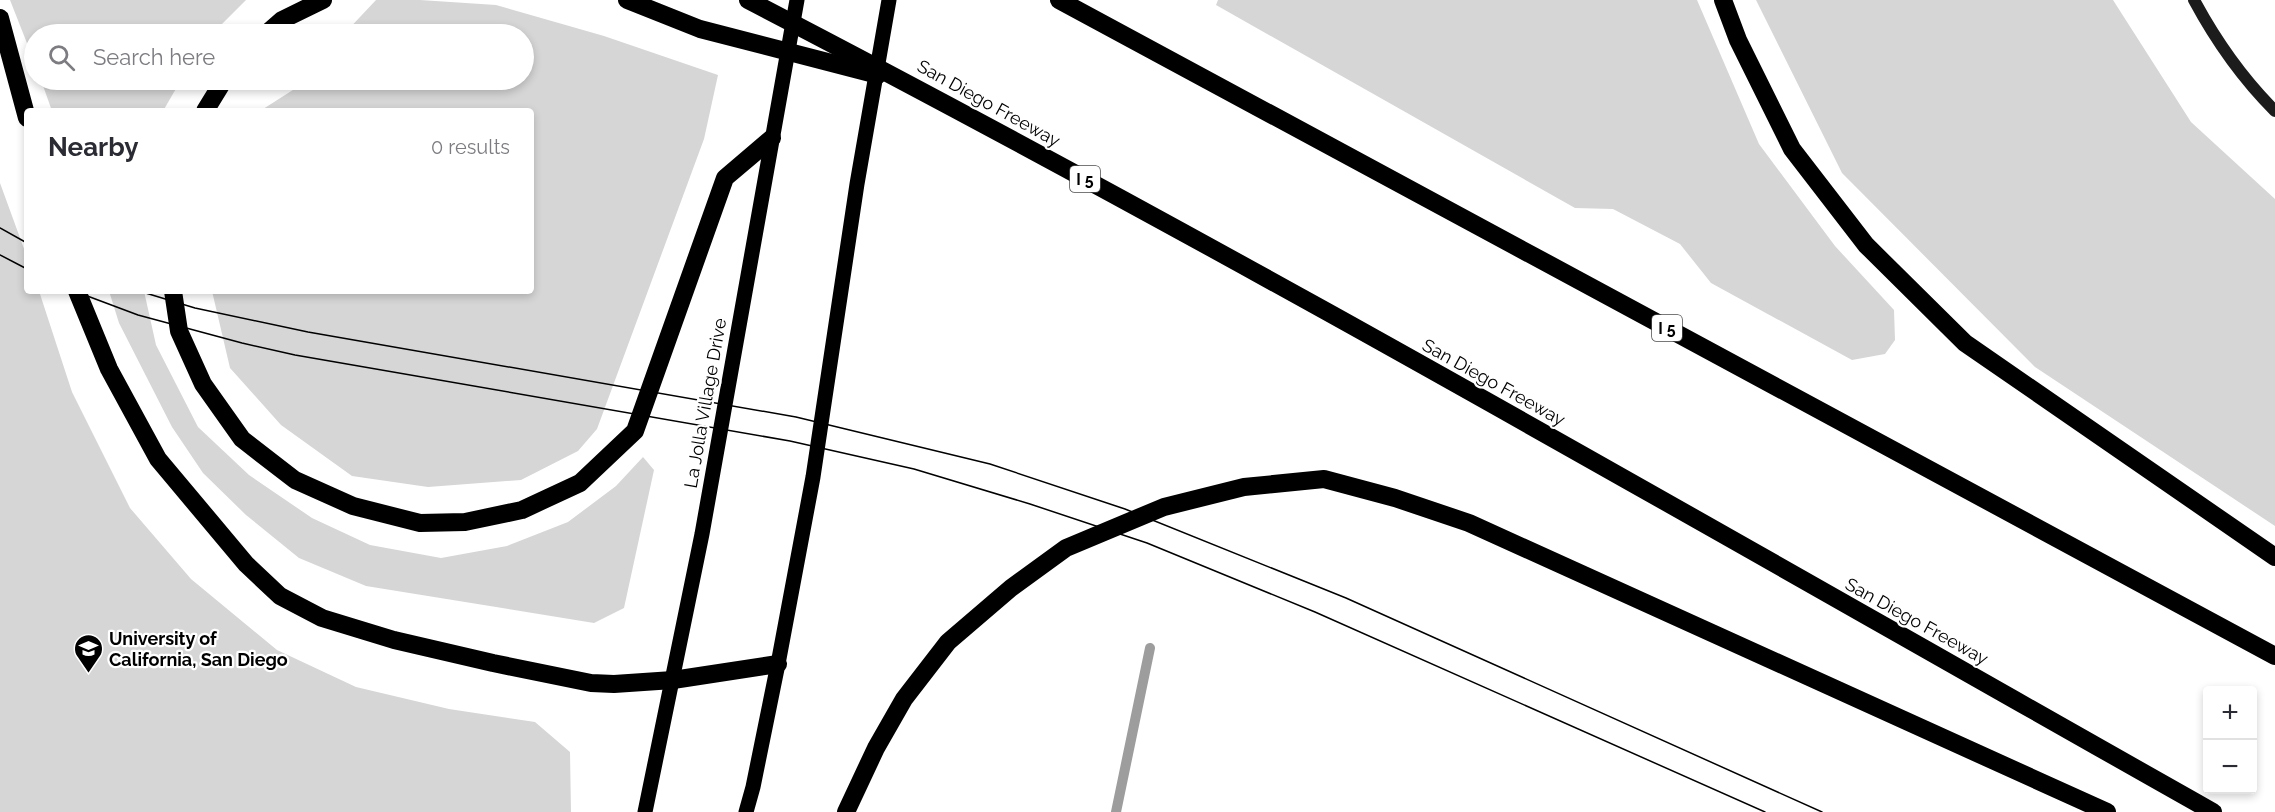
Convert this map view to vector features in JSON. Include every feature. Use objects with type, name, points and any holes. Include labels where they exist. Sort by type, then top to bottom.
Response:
[{"type":"highway","points":[[277,24],[323,0]]},
{"type":"highway","points":[[627,0],[700,29],[909,83]]},
{"type":"highway","name":"San Diego Freeway","points":[[748,0],[909,83],[1261,275],[2212,812]]},
{"type":"highway","name":"I 5","points":[[1059,0],[2275,656]]},
{"type":"highway","points":[[1723,0],[1738,40],[1792,149],[1866,245],[1965,343],[2275,556]]},
{"type":"highway","points":[[0,18],[24,108]]},
{"type":"highway","points":[[207,108],[218,90]]},
{"type":"highway","points":[[173,294],[179,331],[203,384],[242,439],[295,480],[353,506],[420,523],[465,522],[522,510],[580,483],[634,431],[725,178],[772,138]]},
{"type":"highway","points":[[78,294],[109,369],[158,459],[246,564],[280,596],[322,618],[394,640],[493,663],[603,684],[674,680],[778,664]]},
{"type":"highway","points":[[846,812],[876,748],[904,699],[948,642],[1011,588],[1066,548],[1164,507],[1244,487],[1324,479],[1395,498],[1469,523],[2107,812]]},
{"type":"main road","name":"La Jolla Village Drive","points":[[645,812],[674,680],[702,534],[797,0]]},
{"type":"main road","points":[[746,812],[778,664],[813,477],[857,184],[889,0]]},
{"type":"street","points":[[2194,0],[2213,34],[2253,89],[2275,111]]},
{"type":"shaded area","points":[[10,0],[246,0],[222,24],[24,24],[24,36]]},
{"type":"shaded area","points":[[376,0],[420,0],[496,5],[604,36],[718,75],[704,139],[597,429],[578,451],[521,480],[428,487],[352,476],[281,425],[230,368],[213,294],[534,294],[534,108],[265,108],[293,90],[534,90],[534,24],[353,24]]},
{"type":"shaded area","points":[[1218,0],[1697,0],[1759,144],[1835,246],[1894,310],[1895,340],[1885,354],[1852,360],[1711,283],[1680,244],[1613,209],[1575,208],[1216,5]]},
{"type":"shaded area","points":[[1756,0],[2113,0],[2191,122],[2275,199],[2275,526],[2035,367],[1842,173]]},
{"type":"shaded area","points":[[45,90],[175,90],[165,108],[51,108]]},
{"type":"shaded area","points":[[0,183],[24,249],[24,294],[40,294],[72,392],[130,508],[191,579],[277,650],[356,687],[449,709],[535,722],[570,752],[571,812],[0,812]]},
{"type":"shaded area","points":[[110,294],[145,294],[156,345],[198,427],[249,475],[312,518],[370,545],[441,558],[507,546],[568,522],[616,486],[643,457],[654,470],[624,608],[594,623],[366,586],[299,558],[246,515],[203,473],[172,427],[119,323]]},
{"type":"waterway","points":[[1116,812],[1150,648]]},
{"type":"tram line","points":[[0,228],[24,241]]},
{"type":"tram line","points":[[0,255],[24,267]]},
{"type":"tram line","points":[[82,294],[138,315],[295,355],[790,441],[914,469],[1030,504],[1147,543],[1315,612],[1765,812]]},
{"type":"tram line","points":[[149,294],[195,308],[308,332],[796,417],[990,464],[1125,509],[1346,598],[1822,812]]},
{"type":"place","name":"University of California, San Diego","points":[[88,674]]}]
